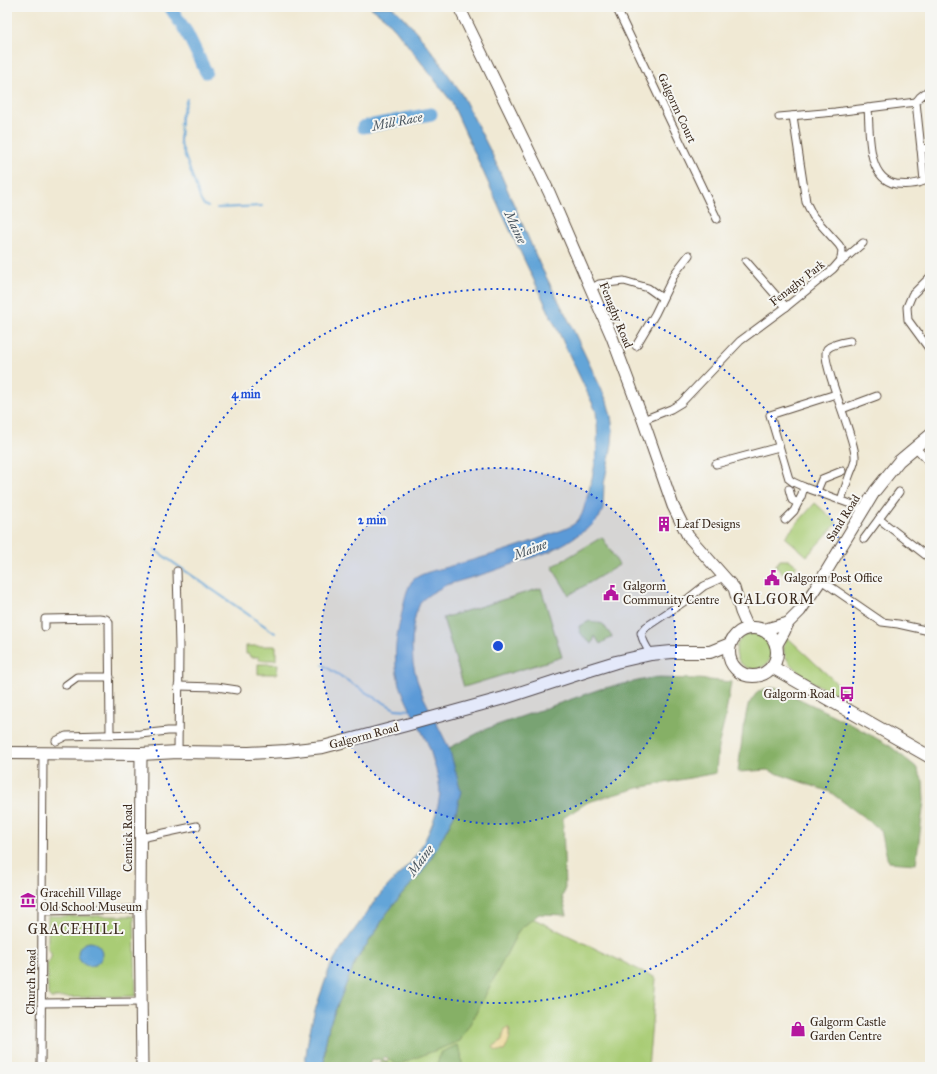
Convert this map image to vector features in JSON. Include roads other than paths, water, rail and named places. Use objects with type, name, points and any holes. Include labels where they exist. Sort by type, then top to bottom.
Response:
[{"type":"main road","points":[[748,628],[762,630],[773,639],[776,646],[776,660],[772,667],[760,676],[744,675],[738,672],[733,666],[728,653],[732,640],[742,630],[748,628]]},
{"type":"main road","name":"Galgorm Road","points":[[7,753],[249,753],[323,747],[504,698],[590,670],[651,654],[672,652],[710,652],[730,644]]},
{"type":"main road","points":[[710,652],[733,666]]},
{"type":"main road","points":[[772,667],[930,758]]},
{"type":"street","name":"Fenaghy Road","points":[[459,7],[549,192],[612,337],[643,420],[672,506],[688,536],[734,588],[741,612],[748,628]]},
{"type":"street","name":"Galgorm Court","points":[[616,7],[717,219]]},
{"type":"street","points":[[779,117],[916,102],[930,89]]},
{"type":"street","points":[[868,108],[873,161],[878,172],[884,179],[891,183],[909,185],[924,181],[916,102]]},
{"type":"street","name":"Fenaghy Park","points":[[643,420],[671,409],[681,403],[740,341],[833,269],[840,261],[842,250],[830,234],[813,216],[806,202],[793,116]]},
{"type":"street","points":[[921,149],[930,148]]},
{"type":"street","points":[[833,269],[863,243]]},
{"type":"street","points":[[636,346],[655,314],[675,273],[689,255]]},
{"type":"street","points":[[746,262],[786,306]]},
{"type":"street","points":[[930,277],[912,295],[907,307],[908,320],[930,350]]},
{"type":"street","points":[[591,288],[599,284],[624,281],[648,288],[662,298]]},
{"type":"street","points":[[840,500],[855,462],[855,455],[826,361],[826,353],[830,347],[850,341]]},
{"type":"street","points":[[836,394],[770,414],[789,479],[804,487],[864,510]]},
{"type":"street","points":[[842,409],[877,396]]},
{"type":"street","name":"Sand Road","points":[[776,646],[788,624],[800,610],[821,580],[875,492],[899,460],[930,435]]},
{"type":"street","points":[[716,464],[779,447]]},
{"type":"street","points":[[916,447],[930,463]]},
{"type":"street","points":[[817,491],[822,479],[842,471]]},
{"type":"street","points":[[784,520],[794,510],[804,487]]},
{"type":"street","points":[[789,489],[792,500],[798,503]]},
{"type":"street","points":[[864,539],[899,492]]},
{"type":"street","points":[[879,519],[928,557],[930,556]]},
{"type":"street","points":[[177,570],[179,647],[178,752]]},
{"type":"street","points":[[651,654],[645,646],[641,633],[646,627],[685,601],[704,586],[724,577]]},
{"type":"street","points":[[821,580],[882,622],[898,624],[930,632]]},
{"type":"street","points":[[45,628],[45,619],[104,618],[110,623],[110,734]]},
{"type":"street","points":[[762,630],[788,624]]},
{"type":"street","points":[[66,685],[77,677],[110,677]]},
{"type":"street","points":[[178,686],[216,687],[236,690]]},
{"type":"street","points":[[56,741],[66,736],[140,734],[178,731]]},
{"type":"street","name":"Church Road","points":[[41,1067],[43,753]]},
{"type":"street","name":"Cennick Road","points":[[141,754],[140,909],[142,1067]]},
{"type":"street","points":[[140,838],[197,826]]},
{"type":"street","points":[[43,911],[140,909]]},
{"type":"street","points":[[41,1003],[141,1002]]},
{"type":"water","name":"Maine","points":[[370,7],[392,7],[398,12],[415,30],[437,58],[462,95],[492,154],[540,265],[568,319],[607,401],[613,430],[612,444],[604,484],[603,509],[599,518],[590,527],[551,551],[487,573],[446,585],[421,601],[416,613],[413,627],[413,663],[423,696],[449,748],[461,791],[456,812],[421,874],[387,913],[356,960],[329,1026],[325,1046],[324,1067],[305,1067],[307,1046],[313,1017],[332,963],[374,902],[416,855],[430,830],[440,794],[437,773],[431,752],[404,695],[396,671],[395,655],[398,632],[405,598],[410,584],[420,575],[514,548],[561,531],[575,523],[580,518],[583,511],[592,478],[597,445],[596,411],[501,211],[451,101],[396,30],[385,18]]},
{"type":"water","points":[[90,942],[98,946],[102,954],[98,962],[90,966],[82,962],[78,954],[82,946]]},
{"type":"waterway","name":"Mill Race","points":[[170,7],[187,33],[206,72]]},
{"type":"waterway","points":[[187,99],[181,117],[180,142],[201,201],[208,207]]},
{"type":"waterway","name":"Mill Race","points":[[363,127],[431,114]]},
{"type":"waterway","points":[[217,208],[262,206]]},
{"type":"waterway","points":[[155,550],[275,633]]},
{"type":"waterway","points":[[323,665],[395,709],[411,710]]},
{"type":"place","name":"Leaf Designs","points":[[664,524]]},
{"type":"place","name":"Galgorm Post Office","points":[[772,578]]},
{"type":"place","name":"Galgorm Community Centre","points":[[611,593]]},
{"type":"place","name":"Galgorm Road","points":[[847,694]]},
{"type":"place","name":"Gracehill Village Old School Museum","points":[[28,900]]},
{"type":"place","name":"Galgorm Castle Garden Centre","points":[[798,1029]]},
{"type":"district","name":"GALGORM","points":[[774,599]]},
{"type":"district","name":"GRACEHILL","points":[[76,929]]}]
